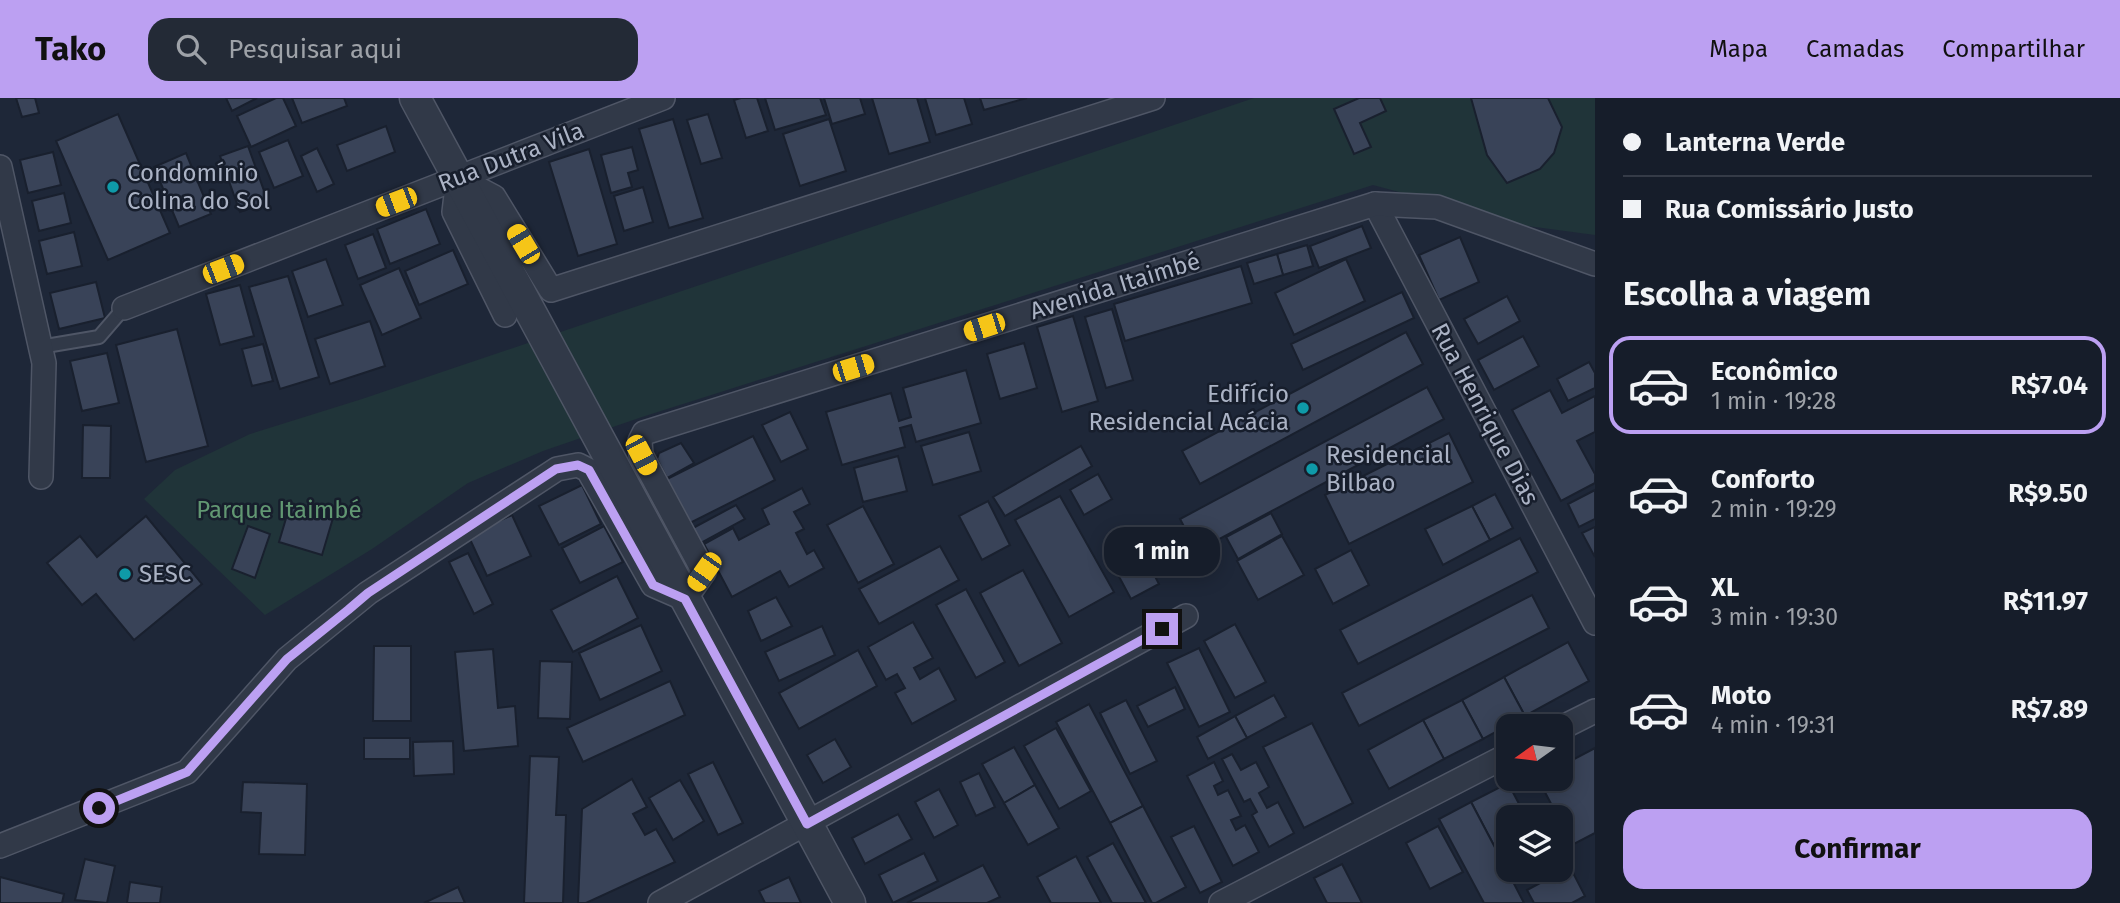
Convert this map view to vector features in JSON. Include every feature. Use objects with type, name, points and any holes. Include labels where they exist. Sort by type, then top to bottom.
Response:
[{"type":"street","points":[[415,98],[850,903]]},
{"type":"street","name":"Rua Dutra Vila","points":[[124,308],[663,98]]},
{"type":"street","points":[[458,178],[494,197],[551,290],[1153,98]]},
{"type":"street","points":[[0,167],[44,363],[41,477]]},
{"type":"street","points":[[458,178],[454,212],[505,315]]},
{"type":"street","name":"Avenida Itaimbé","points":[[685,599],[704,572],[641,455],[640,441],[645,433],[1375,204],[1437,207],[1595,264]]},
{"type":"street","name":"Rua Henrique Dias","points":[[1375,204],[1595,623]]},
{"type":"street","points":[[0,846],[187,772],[287,659],[368,593],[556,469],[578,465],[589,470],[653,585],[685,599]]},
{"type":"street","points":[[660,903],[1186,616]]},
{"type":"street","points":[[1573,722],[1595,711]]},
{"type":"street","points":[[1221,903],[1496,761]]},
{"type":"lane","points":[[40,346],[99,337],[124,308]]},
{"type":"green space","name":"Parque Itaimbé","points":[[1254,98],[1595,98],[1595,235],[1521,225],[1373,185],[642,417],[543,451],[468,483],[372,549],[265,615],[144,499],[175,470],[250,434],[362,399]]},
{"type":"building","points":[[16,98],[35,98],[39,113],[22,117]]},
{"type":"building","points":[[226,98],[257,98],[232,111]]},
{"type":"building","points":[[276,98],[283,98],[296,126],[251,147],[237,116]]},
{"type":"building","points":[[292,98],[344,98],[347,106],[302,123]]},
{"type":"building","points":[[757,98],[768,131],[746,138],[734,100]]},
{"type":"building","points":[[765,98],[820,98],[826,115],[775,130]]},
{"type":"building","points":[[824,98],[860,98],[865,114],[832,124]]},
{"type":"building","points":[[872,98],[917,98],[930,142],[889,154]]},
{"type":"building","points":[[925,98],[964,98],[972,124],[936,135]]},
{"type":"building","points":[[980,98],[1027,98],[984,110]]},
{"type":"building","points":[[1359,98],[1380,98],[1386,111],[1360,123],[1371,147],[1354,154],[1334,109]]},
{"type":"building","points":[[1471,98],[1548,98],[1562,127],[1554,153],[1540,169],[1507,183],[1487,155]]},
{"type":"building","name":"Condomínio Colina do Sol","points":[[118,114],[170,233],[108,260],[56,141]]},
{"type":"building","points":[[708,114],[722,158],[701,164],[687,120]]},
{"type":"building","points":[[673,119],[703,218],[669,228],[639,129]]},
{"type":"building","points":[[829,119],[846,171],[800,186],[783,134]]},
{"type":"building","points":[[386,126],[395,152],[347,171],[337,145]]},
{"type":"building","points":[[288,140],[303,176],[274,188],[259,152]]},
{"type":"building","points":[[248,146],[268,202],[240,212],[220,156]]},
{"type":"building","points":[[632,147],[638,170],[628,173],[632,187],[611,193],[601,155]]},
{"type":"building","points":[[317,148],[334,184],[317,192],[301,156]]},
{"type":"building","points":[[589,149],[617,244],[578,256],[549,162]]},
{"type":"building","points":[[53,152],[61,185],[28,193],[20,160]]},
{"type":"building","points":[[186,153],[211,214],[179,227],[154,167]]},
{"type":"building","points":[[643,187],[653,222],[624,231],[614,196]]},
{"type":"building","points":[[64,193],[71,223],[39,231],[32,201]]},
{"type":"building","points":[[426,209],[440,244],[390,264],[377,229]]},
{"type":"building","points":[[1362,226],[1371,248],[1319,268],[1310,246]]},
{"type":"building","points":[[74,232],[82,266],[47,274],[39,241]]},
{"type":"building","points":[[373,234],[386,268],[358,279],[345,245]]},
{"type":"building","points":[[1460,237],[1479,282],[1439,300],[1419,255]]},
{"type":"building","points":[[1307,245],[1313,266],[1283,275],[1277,254]]},
{"type":"building","points":[[453,250],[468,284],[419,305],[405,271]]},
{"type":"building","points":[[1277,254],[1283,275],[1254,284],[1247,263]]},
{"type":"building","points":[[326,259],[343,305],[308,317],[292,271]]},
{"type":"building","points":[[1346,259],[1365,301],[1294,335],[1275,293]]},
{"type":"building","points":[[1241,266],[1252,303],[1125,341],[1114,304]]},
{"type":"building","points":[[399,268],[421,318],[382,335],[360,285]]},
{"type":"building","points":[[288,276],[319,377],[280,389],[249,287]]},
{"type":"building","points":[[96,282],[105,318],[59,329],[50,293]]},
{"type":"building","points":[[240,285],[254,336],[220,345],[206,294]]},
{"type":"building","points":[[1402,292],[1414,318],[1303,370],[1291,344]]},
{"type":"building","points":[[1507,296],[1520,321],[1478,344],[1464,319]]},
{"type":"building","points":[[1112,309],[1133,380],[1106,388],[1085,317]]},
{"type":"building","points":[[1073,316],[1098,401],[1062,412],[1037,327]]},
{"type":"building","points":[[370,321],[385,366],[330,384],[315,339]]},
{"type":"building","points":[[177,329],[208,446],[146,462],[116,345]]},
{"type":"building","name":"Edifício Residencial Acácia","points":[[1406,332],[1423,364],[1200,484],[1182,451]]},
{"type":"building","points":[[1523,336],[1539,366],[1494,390],[1478,360]]},
{"type":"building","points":[[1024,343],[1037,388],[1000,399],[987,354]]},
{"type":"building","points":[[263,344],[273,381],[252,386],[242,349]]},
{"type":"building","points":[[107,353],[119,403],[82,411],[70,361]]},
{"type":"building","points":[[1589,362],[1595,373],[1595,388],[1568,401],[1557,379]]},
{"type":"building","points":[[966,370],[981,423],[916,442],[911,425],[900,428],[905,447],[842,465],[826,412],[891,393],[899,421],[911,417],[903,388]]},
{"type":"building","name":"Residencial Bilbao","points":[[1427,387],[1444,419],[1197,551],[1180,519]]},
{"type":"building","points":[[1550,390],[1562,413],[1595,396],[1595,432],[1577,441],[1595,474],[1595,483],[1561,501],[1512,410]]},
{"type":"building","points":[[790,412],[808,449],[781,462],[762,425]]},
{"type":"building","points":[[83,425],[111,426],[110,478],[82,478]]},
{"type":"building","points":[[969,432],[981,471],[933,485],[921,446]]},
{"type":"building","points":[[1449,433],[1473,482],[1349,544],[1325,495]]},
{"type":"building","points":[[753,436],[775,480],[690,523],[667,479]]},
{"type":"building","points":[[681,443],[694,463],[667,478],[657,459],[659,453]]},
{"type":"building","points":[[1081,446],[1092,466],[1005,516],[993,497]]},
{"type":"building","points":[[898,456],[907,491],[863,502],[854,468]]},
{"type":"building","points":[[1098,474],[1112,499],[1084,515],[1070,490]]},
{"type":"building","points":[[582,485],[601,524],[559,545],[539,506]]},
{"type":"building","points":[[802,488],[810,504],[794,512],[804,529],[796,533],[807,554],[814,550],[824,568],[789,587],[780,571],[732,597],[704,544],[733,528],[739,540],[769,524],[762,509]]},
{"type":"building","points":[[1595,490],[1595,519],[1579,527],[1568,504]]},
{"type":"building","points":[[1495,494],[1513,528],[1490,540],[1472,506]]},
{"type":"building","points":[[1060,496],[1114,592],[1069,617],[1015,520]]},
{"type":"building","points":[[988,501],[1010,545],[982,560],[959,516]]},
{"type":"building","points":[[290,505],[333,518],[322,555],[279,542]]},
{"type":"building","points":[[736,505],[745,519],[701,543],[693,528]]},
{"type":"building","points":[[863,506],[894,564],[858,583],[827,525]]},
{"type":"building","points":[[1472,506],[1490,540],[1443,565],[1425,529]]},
{"type":"building","points":[[1271,513],[1282,534],[1238,559],[1226,537]]},
{"type":"building","points":[[512,515],[531,556],[487,576],[468,535]]},
{"type":"building","name":"SESC","points":[[146,516],[202,584],[134,640],[96,594],[82,605],[47,563],[80,536],[97,557]]},
{"type":"building","points":[[248,526],[270,534],[255,578],[232,569]]},
{"type":"building","points":[[604,526],[623,562],[580,583],[562,548]]},
{"type":"building","points":[[1595,527],[1595,557],[1582,533]]},
{"type":"building","points":[[1282,536],[1304,575],[1258,600],[1237,561]]},
{"type":"building","points":[[1520,538],[1538,572],[1358,664],[1340,630]]},
{"type":"building","points":[[1136,540],[1159,584],[1131,599],[1108,556]]},
{"type":"building","points":[[940,546],[959,580],[879,624],[859,589]]},
{"type":"building","points":[[1351,550],[1369,585],[1333,604],[1315,569]]},
{"type":"building","points":[[468,553],[493,604],[474,614],[449,562]]},
{"type":"building","points":[[1023,570],[1062,643],[1019,666],[980,593]]},
{"type":"building","points":[[617,576],[638,618],[573,652],[551,610]]},
{"type":"building","points":[[966,589],[1005,662],[976,678],[936,605]]},
{"type":"building","points":[[1532,595],[1549,628],[1359,726],[1342,693]]},
{"type":"building","points":[[776,597],[792,626],[761,641],[748,611]]},
{"type":"building","points":[[913,622],[933,658],[914,668],[920,679],[939,668],[956,700],[912,724],[895,693],[905,688],[897,674],[886,680],[868,647]]},
{"type":"building","points":[[1235,624],[1266,682],[1235,698],[1204,641]]},
{"type":"building","points":[[641,625],[662,671],[600,700],[579,653]]},
{"type":"building","points":[[822,626],[835,655],[779,681],[765,652]]},
{"type":"building","points":[[1568,642],[1589,681],[1529,714],[1524,714],[1504,677]]},
{"type":"building","points":[[374,646],[411,646],[411,721],[373,721]]},
{"type":"building","points":[[1199,648],[1230,712],[1199,727],[1167,663]]},
{"type":"building","points":[[493,649],[498,708],[515,706],[518,746],[464,751],[455,652]]},
{"type":"building","points":[[858,650],[877,686],[799,729],[779,693]]},
{"type":"building","points":[[540,661],[572,662],[570,719],[538,718]]},
{"type":"building","points":[[1504,677],[1524,714],[1496,714],[1496,732],[1483,739],[1462,700]]},
{"type":"building","points":[[670,681],[685,715],[583,762],[567,728]]},
{"type":"building","points":[[1175,687],[1185,709],[1148,727],[1137,706]]},
{"type":"building","points":[[1274,695],[1286,717],[1247,738],[1235,716]]},
{"type":"building","points":[[1126,700],[1157,761],[1130,774],[1100,713]]},
{"type":"building","points":[[1462,700],[1483,739],[1444,759],[1423,720]]},
{"type":"building","points":[[1089,704],[1143,806],[1110,823],[1056,722]]},
{"type":"building","points":[[1235,716],[1247,738],[1208,759],[1197,737]]},
{"type":"building","points":[[1423,720],[1444,759],[1389,789],[1368,750]]},
{"type":"building","points":[[1312,723],[1353,803],[1304,828],[1263,747]]},
{"type":"building","points":[[1056,728],[1091,791],[1059,809],[1024,746]]},
{"type":"building","points":[[364,738],[410,738],[410,759],[364,759]]},
{"type":"building","points":[[835,739],[851,767],[823,783],[807,755]]},
{"type":"building","points":[[453,741],[454,774],[414,776],[413,742]]},
{"type":"building","points":[[1014,747],[1035,785],[1004,803],[982,764]]},
{"type":"building","points":[[1595,748],[1595,833],[1573,844],[1573,805],[1552,805],[1544,791],[1573,791],[1573,760]]},
{"type":"building","points":[[1232,754],[1241,770],[1256,762],[1269,787],[1259,793],[1267,808],[1278,802],[1294,833],[1269,847],[1252,815],[1257,812],[1250,799],[1244,802],[1222,759]]},
{"type":"building","points":[[530,756],[559,757],[556,815],[566,815],[563,903],[524,903]]},
{"type":"building","points":[[713,762],[743,823],[718,835],[688,774]]},
{"type":"building","points":[[1214,762],[1223,781],[1214,786],[1218,795],[1228,790],[1241,816],[1231,820],[1236,830],[1245,825],[1259,852],[1233,866],[1187,776]]},
{"type":"building","points":[[979,773],[995,807],[976,816],[960,782]]},
{"type":"building","points":[[632,779],[647,807],[633,814],[645,835],[656,829],[675,862],[586,903],[578,903],[582,809]]},
{"type":"building","points":[[680,780],[704,821],[673,840],[649,798]]},
{"type":"building","points":[[243,782],[307,784],[305,855],[259,854],[261,813],[241,812]]},
{"type":"building","points":[[1035,785],[1059,828],[1028,845],[1004,803]]},
{"type":"building","points":[[939,789],[958,825],[934,838],[915,802]]},
{"type":"building","points":[[1496,789],[1512,791],[1520,805],[1496,805],[1496,849],[1471,802]]},
{"type":"building","points":[[1471,802],[1496,850],[1496,882],[1513,882],[1524,903],[1484,903],[1439,819]]},
{"type":"building","points":[[1143,806],[1186,887],[1156,903],[1152,903],[1110,823]]},
{"type":"building","points":[[898,814],[912,839],[865,864],[852,838]]},
{"type":"building","points":[[1194,826],[1222,882],[1200,893],[1171,837]]},
{"type":"building","points":[[1438,826],[1463,872],[1430,889],[1406,843]]},
{"type":"building","points":[[1113,843],[1146,903],[1112,903],[1087,857]]},
{"type":"building","points":[[924,853],[938,881],[893,903],[879,875]]},
{"type":"building","points":[[1076,856],[1101,903],[1051,903],[1037,877]]},
{"type":"building","points":[[85,859],[115,866],[107,903],[75,900]]},
{"type":"building","points":[[1342,864],[1362,903],[1327,903],[1314,878]]},
{"type":"building","points":[[983,865],[1000,897],[987,903],[907,903]]},
{"type":"building","points":[[1573,873],[1585,896],[1572,903],[1534,903],[1527,890],[1542,882],[1573,882]]},
{"type":"building","points":[[0,877],[64,894],[62,903],[0,903]]},
{"type":"building","points":[[789,877],[801,903],[765,903],[759,891]]},
{"type":"building","points":[[130,882],[162,887],[160,903],[127,903]]},
{"type":"building","points":[[458,887],[465,903],[424,903]]},
{"type":"place","name":"Condomínio Colina do Sol","points":[[113,187]]},
{"type":"place","name":"Edifício Residencial Acácia","points":[[1303,408]]},
{"type":"place","name":"Residencial Bilbao","points":[[1312,469]]},
{"type":"place","name":"SESC","points":[[125,574]]},
{"type":"route","points":[[99,808],[187,772],[287,659],[368,593],[556,469],[578,465],[589,470],[653,585],[685,599],[807,824],[1162,629]]}]
